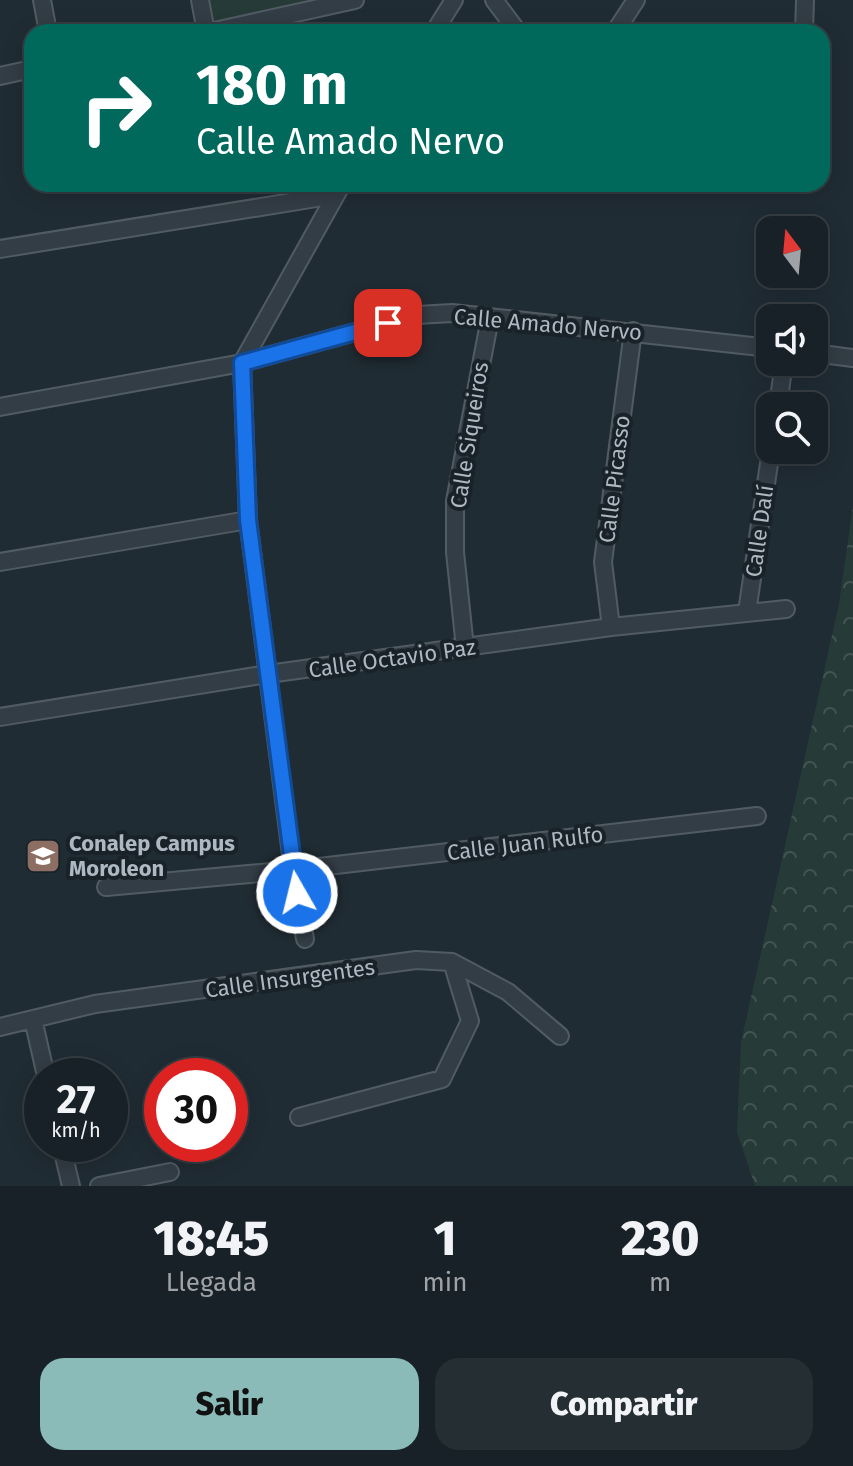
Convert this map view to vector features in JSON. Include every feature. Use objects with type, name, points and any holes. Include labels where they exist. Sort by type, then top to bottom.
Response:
[{"type":"street","points":[[42,0],[46,24]]},
{"type":"street","points":[[200,0],[206,24]]},
{"type":"street","points":[[245,24],[355,0]]},
{"type":"street","points":[[439,24],[454,0]]},
{"type":"street","points":[[494,0],[512,24]]},
{"type":"street","points":[[620,24],[636,0]]},
{"type":"street","points":[[804,24],[805,0]]},
{"type":"street","points":[[0,76],[24,71]]},
{"type":"street","points":[[0,249],[321,192]]},
{"type":"street","points":[[305,939],[293,870],[248,520],[242,363],[336,192]]},
{"type":"street","name":"Calle Amado Nervo","points":[[0,407],[242,363],[417,315],[452,313],[756,346]]},
{"type":"street","name":"Calle Siqueiros","points":[[465,648],[455,552],[455,501],[490,318]]},
{"type":"street","name":"Calle Picasso","points":[[611,627],[603,562],[633,331]]},
{"type":"street","points":[[828,355],[853,358]]},
{"type":"street","name":"Calle Dalí","points":[[747,612],[769,464]]},
{"type":"street","points":[[0,562],[248,520]]},
{"type":"street","name":"Calle Octavio Paz","points":[[0,717],[268,674],[611,627],[786,609]]},
{"type":"street","name":"Calle Juan Rulfo","points":[[106,887],[293,870],[757,816]]},
{"type":"street","name":"Calle Insurgentes","points":[[0,1027],[95,1004],[416,960],[452,962],[508,992],[560,1036]]},
{"type":"street","points":[[299,1117],[442,1079],[470,1021],[452,962]]},
{"type":"street","points":[[33,1019],[42,1058]]},
{"type":"street","points":[[65,1162],[71,1186]]},
{"type":"street","points":[[99,1186],[170,1172]]},
{"type":"green space","points":[[209,0],[330,0],[237,24],[213,24]]},
{"type":"green space","points":[[853,506],[853,1186],[755,1186],[737,1132],[741,1042],[839,604]]},
{"type":"place","name":"Conalep Campus Moroleon","points":[[43,856]]},
{"type":"route","points":[[297,893],[248,520],[242,363],[388,323]]}]
